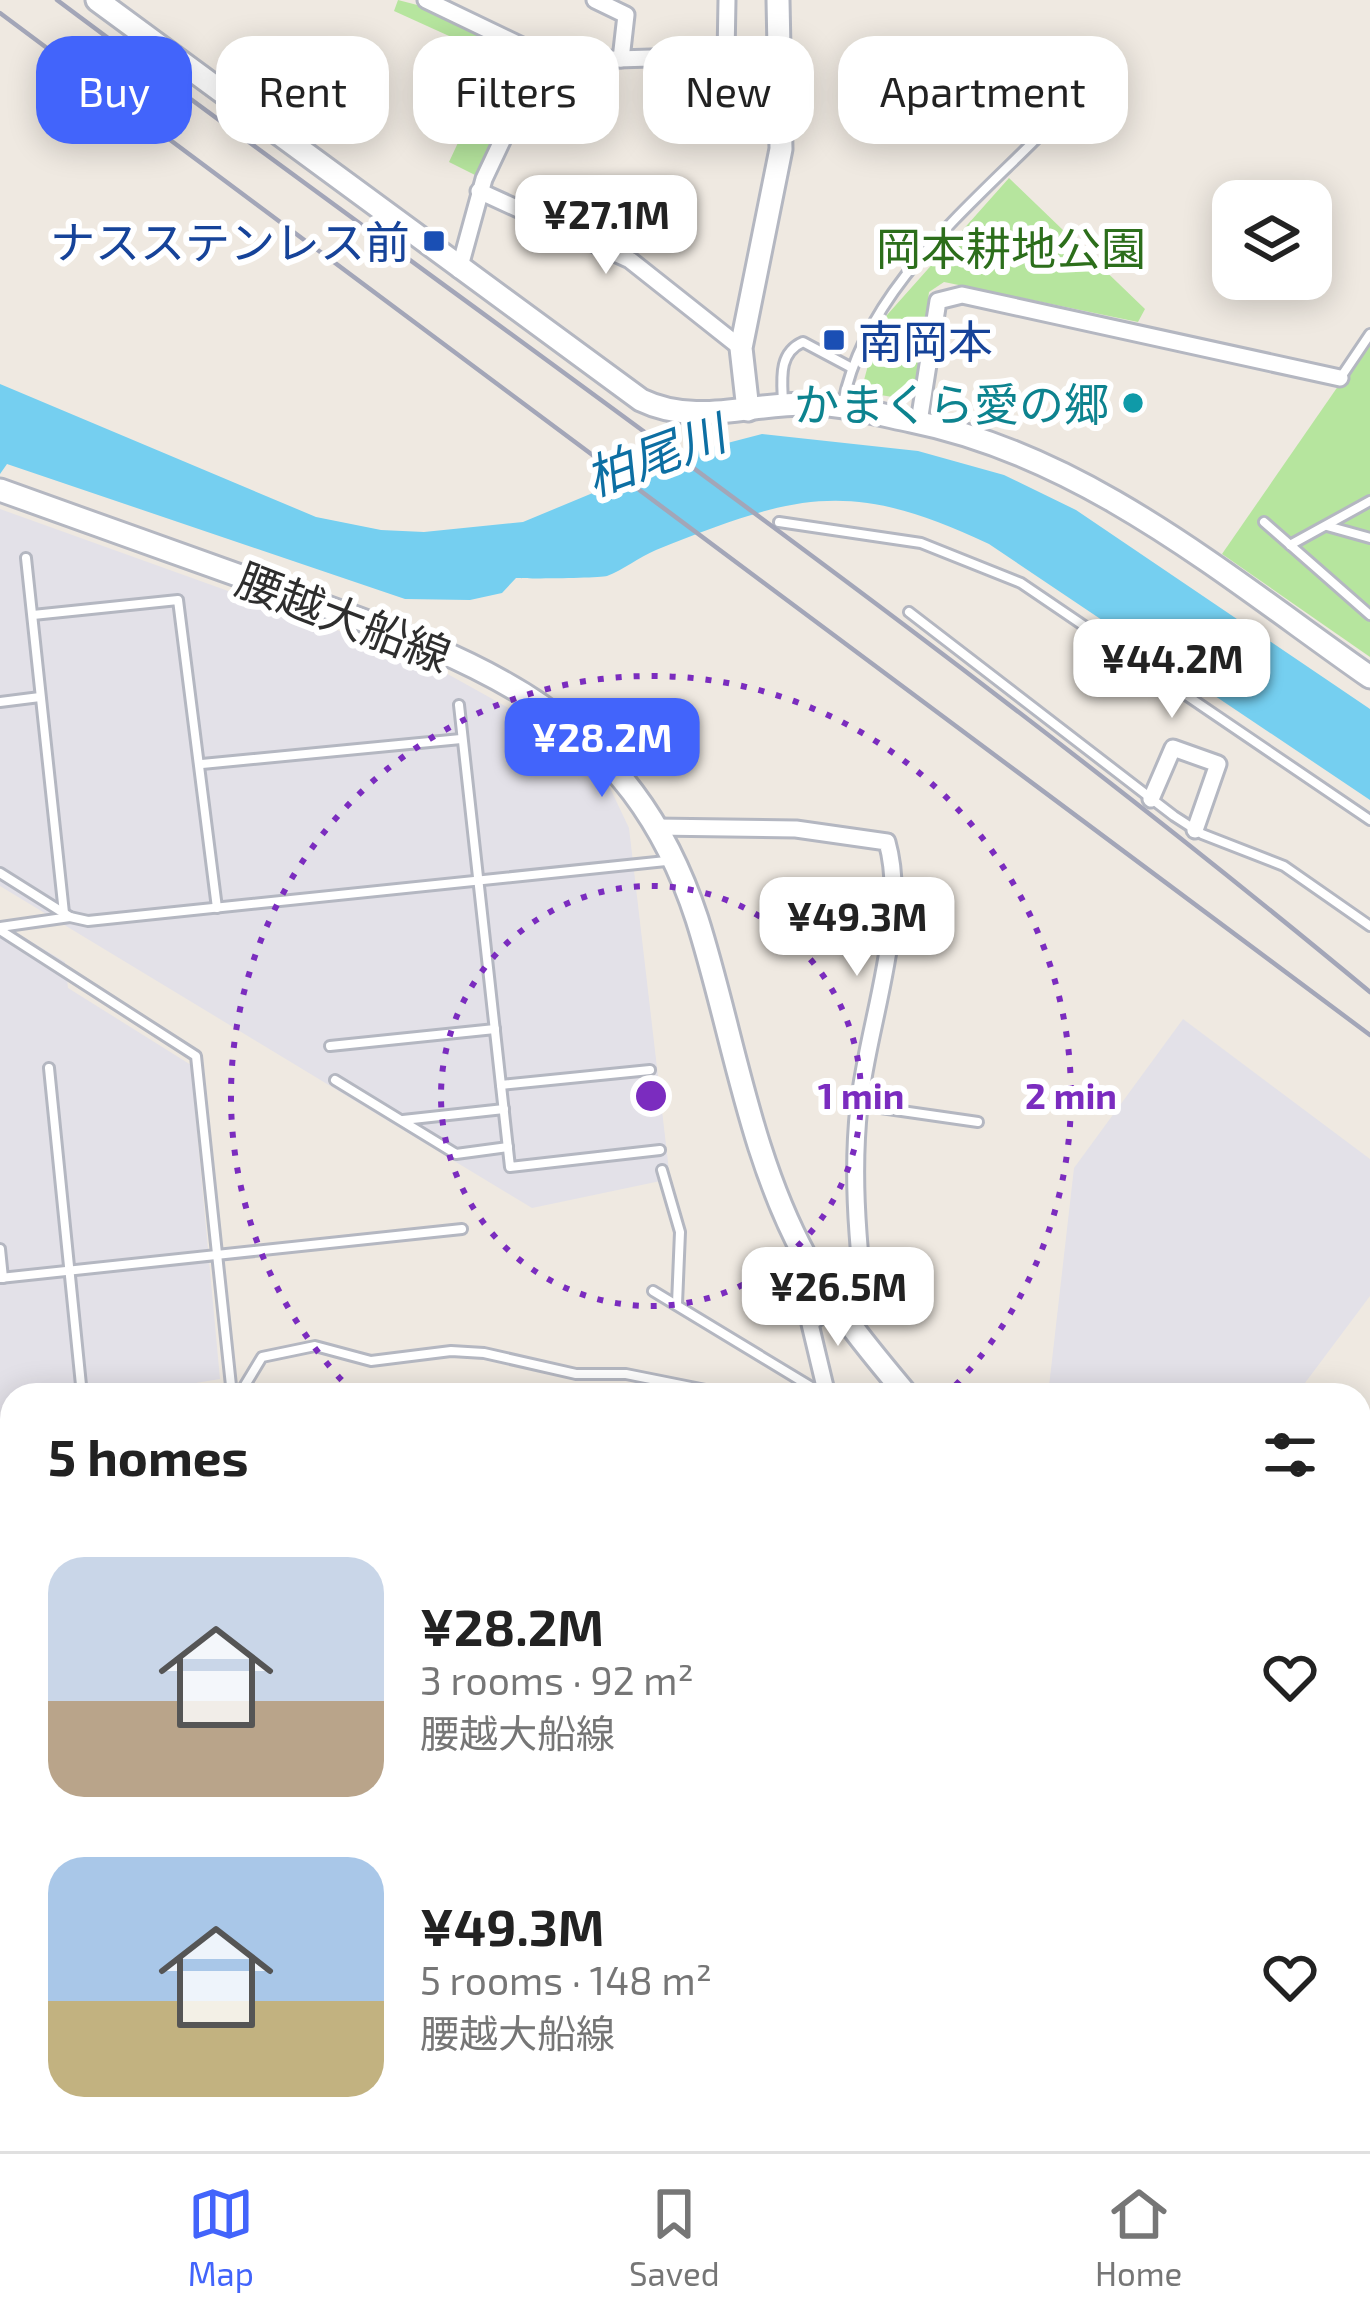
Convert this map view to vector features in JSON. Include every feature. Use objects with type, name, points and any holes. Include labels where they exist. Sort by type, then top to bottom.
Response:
[{"type":"street","points":[[97,0],[641,400],[674,412],[783,405],[842,407],[919,422],[1011,449],[1094,489],[1370,677]]},
{"type":"street","points":[[426,0],[501,36]]},
{"type":"street","points":[[595,0],[626,15],[621,59],[643,58]]},
{"type":"street","points":[[726,36],[727,0]]},
{"type":"street","points":[[778,0],[779,36]]},
{"type":"street","points":[[459,270],[479,191],[501,144]]},
{"type":"street","points":[[748,410],[741,348],[781,144]]},
{"type":"street","points":[[479,191],[630,260],[741,348]]},
{"type":"street","points":[[919,422],[938,301],[962,295],[1340,378]]},
{"type":"street","name":"腰越大船線","points":[[0,490],[382,626],[499,676],[542,703],[591,745],[656,827],[673,861],[702,935],[784,1211],[833,1302],[897,1383]]},
{"type":"street","points":[[1150,799],[1174,748],[1218,764],[1195,830]]},
{"type":"street","points":[[656,827],[796,829],[887,842],[894,865],[881,994],[859,1105],[854,1182],[863,1299],[862,1310],[848,1322]]},
{"type":"street","points":[[819,1383],[810,1324],[833,1302]]},
{"type":"lane","points":[[842,407],[850,367],[874,317],[1032,144]]},
{"type":"lane","points":[[1340,378],[1370,334]]},
{"type":"lane","points":[[783,405],[784,360],[793,346],[814,346],[850,367]]},
{"type":"lane","points":[[1290,545],[1370,501]]},
{"type":"lane","points":[[779,521],[921,543],[1021,584],[1370,820]]},
{"type":"lane","points":[[1264,522],[1370,615]]},
{"type":"lane","points":[[1326,526],[1370,538]]},
{"type":"lane","points":[[26,557],[67,915]]},
{"type":"lane","points":[[33,615],[178,600],[217,908]]},
{"type":"lane","points":[[910,612],[1195,830],[1271,859],[1370,926]]},
{"type":"lane","points":[[0,701],[41,697]]},
{"type":"lane","points":[[459,705],[510,1167],[660,1150]]},
{"type":"lane","points":[[202,764],[461,739]]},
{"type":"lane","points":[[0,874],[67,915],[88,921],[673,861]]},
{"type":"lane","points":[[0,928],[67,915]]},
{"type":"lane","points":[[0,928],[196,1056],[234,1383]]},
{"type":"lane","points":[[330,1046],[495,1029]]},
{"type":"lane","points":[[49,1068],[81,1383]]},
{"type":"lane","points":[[501,1085],[650,1070]]},
{"type":"lane","points":[[335,1080],[456,1154],[508,1147]]},
{"type":"lane","points":[[859,1105],[978,1122]]},
{"type":"lane","points":[[401,1120],[504,1109]]},
{"type":"lane","points":[[662,1170],[680,1232],[677,1304]]},
{"type":"lane","points":[[0,1249],[2,1278],[462,1229]]},
{"type":"lane","points":[[653,1291],[808,1383]]},
{"type":"lane","points":[[244,1383],[262,1357],[315,1346],[371,1361],[452,1351],[484,1353],[576,1373],[626,1374],[671,1383]]},
{"type":"shaded area","points":[[0,509],[426,662],[550,731],[610,788],[629,828],[670,1179],[532,1208],[0,886]]},
{"type":"shaded area","points":[[0,923],[65,962],[68,988],[191,1065],[220,1379],[0,1383]]},
{"type":"shaded area","points":[[1183,1019],[1370,1159],[1370,1296],[1305,1383],[1049,1383],[1074,1168]]},
{"type":"green space","points":[[398,0],[425,7],[484,36],[449,36],[394,11]]},
{"type":"green space","points":[[457,144],[491,144],[477,176],[449,162]]},
{"type":"green space","name":"岡本耕地公園","points":[[1009,178],[1145,309],[1138,322],[944,282],[929,292],[917,393],[905,399],[868,393],[863,384],[879,324]]},
{"type":"green space","points":[[1370,340],[1370,657],[1222,554]]},
{"type":"water","name":"柏尾川","points":[[0,384],[316,517],[381,530],[424,532],[523,522],[689,453],[762,434],[918,451],[1004,475],[1076,510],[1370,709],[1370,800],[989,544],[897,509],[821,501],[785,506],[656,550],[607,576],[516,578],[502,593],[470,600],[405,599],[7,464],[0,474]]},
{"type":"railway","points":[[57,0],[885,610],[1370,992]]},
{"type":"railway","points":[[0,13],[1370,1035]]},
{"type":"place","name":"ナスステンレス前","points":[[434,241]]},
{"type":"place","name":"南岡本","points":[[834,340]]},
{"type":"place","name":"かまくら愛の郷","points":[[1133,403]]}]
